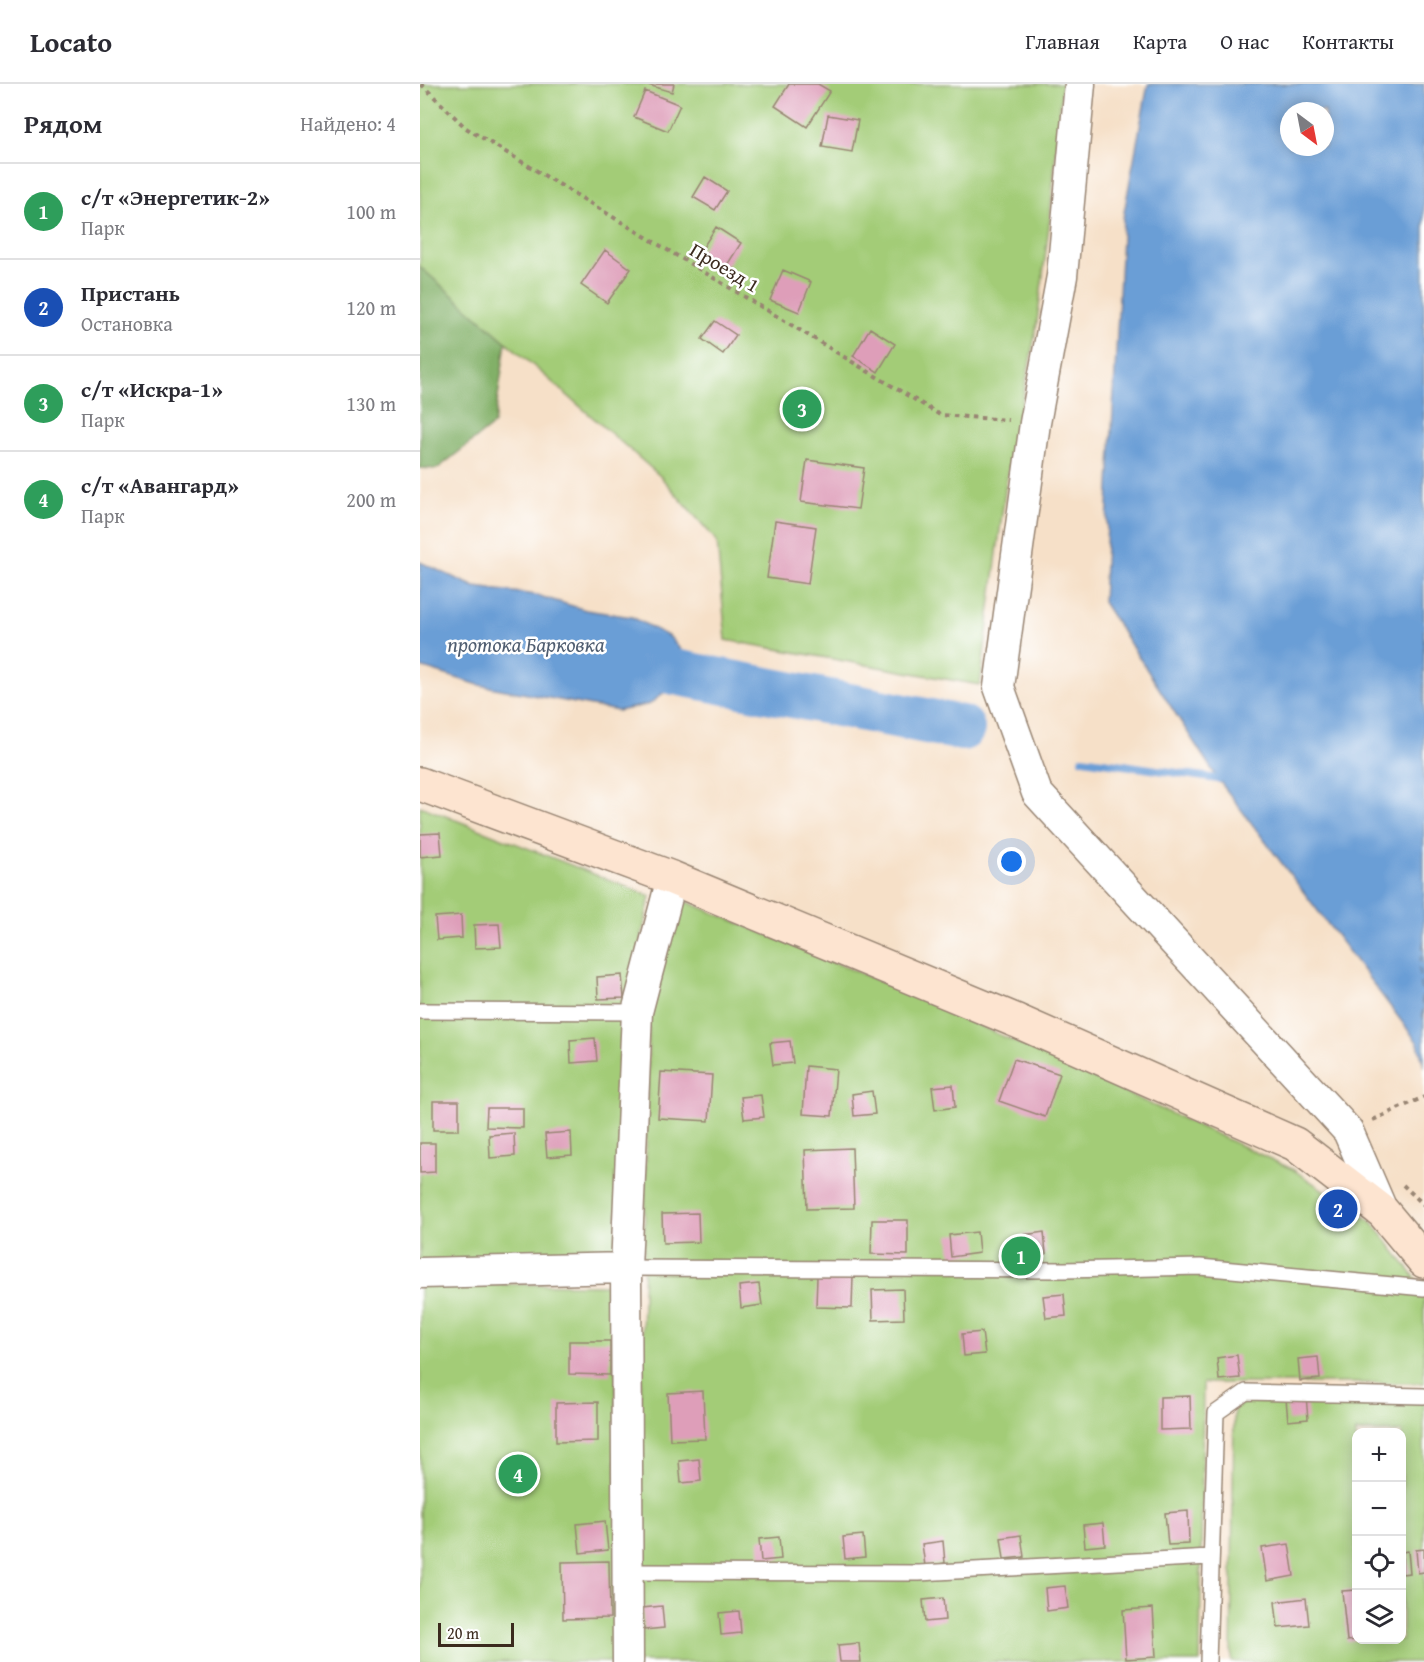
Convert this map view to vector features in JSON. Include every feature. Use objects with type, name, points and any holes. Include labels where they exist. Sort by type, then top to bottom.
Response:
[{"type":"main road","points":[[420,784],[672,878],[1017,1021],[1295,1144],[1383,1212],[1424,1261]]},
{"type":"street","points":[[1080,84],[1062,276],[1035,423],[999,687],[1037,793],[1348,1131],[1383,1212]]},
{"type":"street","points":[[628,1662],[626,1268],[637,1012],[672,878]]},
{"type":"street","points":[[420,1273],[626,1268]]},
{"type":"lane","points":[[420,1011],[637,1012]]},
{"type":"lane","points":[[626,1268],[1064,1270],[1200,1268],[1424,1288]]},
{"type":"lane","points":[[1208,1662],[1216,1413],[1246,1392],[1424,1396]]},
{"type":"lane","points":[[628,1572],[919,1573],[1210,1557]]},
{"type":"path","name":"Проезд 1","points":[[421,84],[466,128],[940,415],[1035,423]]},
{"type":"path","points":[[1348,1131],[1424,1097]]},
{"type":"green space","points":[[420,84],[1062,84],[1050,218],[1036,330],[1006,483],[980,685],[726,640],[717,541],[660,476],[420,267]]},
{"type":"green space","points":[[420,267],[506,342],[494,424],[437,469],[420,468]]},
{"type":"green space","points":[[420,806],[650,896],[625,1021],[615,1258],[420,1265]]},
{"type":"green space","points":[[680,899],[904,991],[1292,1169],[1373,1223],[1424,1289],[1424,1383],[1203,1383],[1200,1662],[635,1662],[649,1021]]},
{"type":"green space","points":[[420,1284],[615,1285],[618,1662],[420,1662]]},
{"type":"green space","points":[[1250,1398],[1424,1401],[1424,1662],[1231,1662],[1234,1409]]},
{"type":"water","points":[[1148,84],[1424,84],[1424,1067],[1418,1043],[1218,779],[1103,602],[1123,218]]},
{"type":"water","name":"протока Барковка","points":[[420,562],[475,587],[536,595],[586,610],[632,617],[670,637],[683,653],[668,689],[650,704],[618,711],[479,685],[420,667]]},
{"type":"building","points":[[645,84],[674,84],[672,92]]},
{"type":"building","points":[[789,84],[818,84],[830,91],[807,127],[775,106]]},
{"type":"building","points":[[645,91],[680,105],[668,131],[634,117]]},
{"type":"building","points":[[828,115],[858,120],[852,152],[822,147]]},
{"type":"building","points":[[705,177],[727,191],[715,210],[693,197]]},
{"type":"building","points":[[716,227],[741,243],[724,270],[698,255]]},
{"type":"building","points":[[605,250],[631,269],[607,303],[581,285]]},
{"type":"building","points":[[783,270],[811,282],[799,312],[770,300]]},
{"type":"building","points":[[715,321],[736,335],[723,354],[702,339]]},
{"type":"building","points":[[870,328],[895,344],[878,372],[853,356]]},
{"type":"building","points":[[807,460],[864,468],[858,509],[801,502]]},
{"type":"building","points":[[775,521],[816,527],[808,584],[767,578]]},
{"type":"building","points":[[440,833],[442,855],[420,857],[420,834]]},
{"type":"building","points":[[461,915],[462,938],[437,940],[435,917]]},
{"type":"building","points":[[499,924],[501,947],[475,948],[474,925]]},
{"type":"building","points":[[622,975],[624,998],[598,999],[597,977]]},
{"type":"building","points":[[595,1038],[597,1061],[571,1063],[570,1040]]},
{"type":"building","points":[[790,1041],[793,1063],[773,1065],[770,1043]]},
{"type":"building","points":[[1014,1059],[1060,1074],[1045,1117],[999,1101]]},
{"type":"building","points":[[806,1066],[836,1069],[832,1116],[803,1114]]},
{"type":"building","points":[[661,1072],[712,1075],[709,1121],[658,1118]]},
{"type":"building","points":[[953,1085],[955,1107],[935,1110],[932,1087]]},
{"type":"building","points":[[872,1091],[875,1114],[854,1116],[852,1094]]},
{"type":"building","points":[[761,1095],[764,1117],[744,1119],[741,1097]]},
{"type":"building","points":[[433,1101],[459,1101],[459,1130],[433,1130]]},
{"type":"building","points":[[487,1108],[523,1108],[523,1128],[486,1127]]},
{"type":"building","points":[[571,1132],[572,1155],[547,1157],[545,1134]]},
{"type":"building","points":[[514,1133],[515,1156],[490,1158],[489,1135]]},
{"type":"building","points":[[420,1143],[435,1143],[435,1172],[420,1173]]},
{"type":"building","points":[[852,1148],[854,1208],[807,1209],[805,1150]]},
{"type":"building","points":[[698,1213],[699,1242],[663,1243],[662,1214]]},
{"type":"building","points":[[872,1220],[908,1220],[908,1255],[871,1254]]},
{"type":"building","points":[[977,1232],[979,1253],[951,1257],[949,1235]]},
{"type":"building","points":[[1044,1232],[1046,1254],[1026,1256],[1024,1235]]},
{"type":"building","points":[[817,1276],[853,1276],[852,1308],[816,1307]]},
{"type":"building","points":[[759,1284],[762,1305],[741,1308],[739,1286]]},
{"type":"building","points":[[903,1289],[904,1319],[873,1320],[872,1290]]},
{"type":"building","points":[[1064,1294],[1066,1316],[1046,1318],[1043,1296]]},
{"type":"building","points":[[982,1332],[985,1354],[964,1356],[962,1334]]},
{"type":"building","points":[[569,1341],[610,1341],[610,1375],[569,1374]]},
{"type":"building","points":[[1237,1355],[1240,1378],[1219,1380],[1217,1358]]},
{"type":"building","points":[[1318,1357],[1320,1379],[1300,1381],[1298,1359]]},
{"type":"building","points":[[703,1391],[705,1439],[670,1440],[668,1393]]},
{"type":"building","points":[[1190,1396],[1191,1429],[1160,1430],[1160,1397]]},
{"type":"building","points":[[1306,1396],[1308,1419],[1288,1421],[1286,1399]]},
{"type":"building","points":[[598,1402],[598,1441],[556,1442],[556,1403]]},
{"type":"building","points":[[699,1459],[701,1481],[681,1483],[679,1461]]},
{"type":"building","points":[[1188,1511],[1189,1544],[1168,1545],[1165,1513]]},
{"type":"building","points":[[605,1521],[608,1550],[580,1553],[577,1524]]},
{"type":"building","points":[[1103,1523],[1105,1545],[1085,1547],[1083,1525]]},
{"type":"building","points":[[863,1535],[865,1557],[845,1559],[843,1537]]},
{"type":"building","points":[[1021,1535],[1024,1557],[1004,1559],[1001,1538]]},
{"type":"building","points":[[779,1537],[781,1559],[761,1561],[759,1539]]},
{"type":"building","points":[[943,1541],[945,1563],[925,1566],[922,1544]]},
{"type":"building","points":[[1289,1544],[1294,1576],[1267,1581],[1262,1548]]},
{"type":"building","points":[[1424,1549],[1424,1572],[1418,1573],[1416,1550]]},
{"type":"building","points":[[1406,1551],[1408,1551],[1410,1573],[1406,1574]]},
{"type":"building","points":[[609,1561],[610,1618],[563,1619],[562,1562]]},
{"type":"building","points":[[1065,1586],[1068,1608],[1047,1611],[1045,1588]]},
{"type":"building","points":[[1352,1590],[1352,1640],[1347,1641],[1342,1591]]},
{"type":"building","points":[[943,1598],[945,1620],[925,1622],[923,1600]]},
{"type":"building","points":[[1306,1598],[1309,1625],[1278,1628],[1275,1602]]},
{"type":"building","points":[[662,1606],[664,1628],[644,1630],[642,1608]]},
{"type":"building","points":[[1153,1608],[1156,1657],[1126,1659],[1123,1610]]},
{"type":"building","points":[[739,1611],[741,1633],[721,1635],[719,1613]]},
{"type":"building","points":[[859,1643],[861,1662],[840,1662],[838,1645]]},
{"type":"waterway","points":[[613,660],[962,728]]},
{"type":"waterway","points":[[1083,759],[1218,779]]},
{"type":"ferry route","points":[[1424,941],[1419,968],[1424,1029]]},
{"type":"place","name":"с/т «Искра-1»","points":[[802,409]]},
{"type":"place","name":"Пристань","points":[[1338,1209]]},
{"type":"place","name":"с/т «Энергетик-2»","points":[[1021,1256]]},
{"type":"place","name":"с/т «Авангард»","points":[[518,1474]]}]
